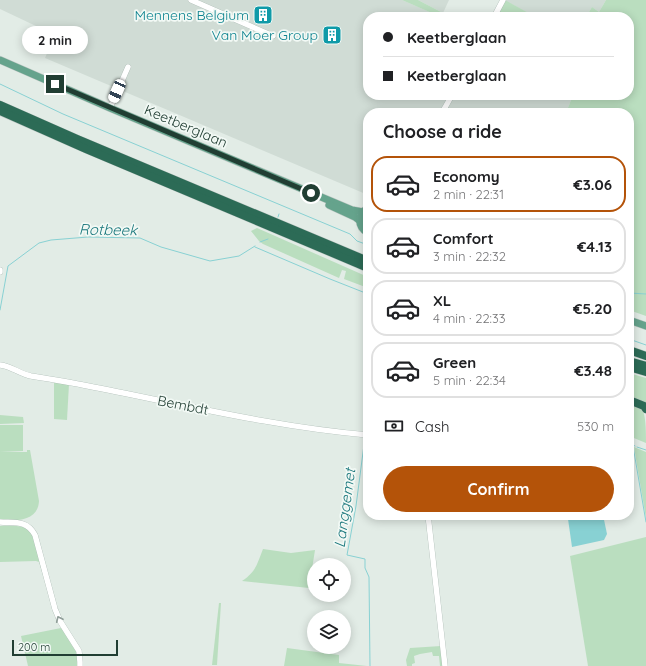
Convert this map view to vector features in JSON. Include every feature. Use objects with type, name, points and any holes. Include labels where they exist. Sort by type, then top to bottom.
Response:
[{"type":"highway","points":[[0,104],[55,130],[363,260]]},
{"type":"highway","points":[[0,111],[86,149],[363,266]]},
{"type":"highway","points":[[347,259],[352,265],[363,270]]},
{"type":"highway","points":[[634,352],[646,356]]},
{"type":"highway","points":[[634,362],[646,366]]},
{"type":"highway","points":[[634,368],[646,372]]},
{"type":"highway","points":[[634,402],[644,406],[646,409]]},
{"type":"main road","name":"Keetberglaan","points":[[0,60],[352,210],[363,210]]},
{"type":"main road","name":"Keetberglaan","points":[[0,63],[311,197],[355,217],[360,221]]},
{"type":"main road","points":[[363,214],[360,221],[361,228],[363,229]]},
{"type":"main road","points":[[634,322],[646,326]]},
{"type":"street","points":[[191,0],[273,36]]},
{"type":"street","points":[[497,12],[503,0]]},
{"type":"street","points":[[110,108],[128,67]]},
{"type":"street","name":"Bembdt","points":[[0,365],[10,367],[31,376],[309,429],[363,434]]},
{"type":"street","points":[[429,520],[445,666]]},
{"type":"street","points":[[0,522],[23,523],[31,528],[36,535],[54,609],[79,651],[80,666]]},
{"type":"shaded area","points":[[0,0],[402,0],[430,12],[363,12],[363,100],[571,100],[568,108],[363,108],[363,193],[45,58],[55,35],[0,9]]},
{"type":"shaded area","points":[[418,0],[449,0],[443,12]]},
{"type":"shaded area","points":[[504,0],[606,0],[599,12],[592,7],[589,12],[527,12]]},
{"type":"green space","points":[[402,0],[418,0],[441,12],[430,12]]},
{"type":"green space","points":[[505,0],[527,12],[499,12]]},
{"type":"green space","points":[[606,0],[646,0],[646,316],[634,312],[634,108],[568,108],[571,100],[634,100],[634,12],[599,12]]},
{"type":"green space","points":[[592,7],[599,12],[589,12]]},
{"type":"green space","points":[[257,228],[363,275],[363,286],[344,279],[346,271],[342,270],[339,278],[263,244],[251,231]]},
{"type":"green space","points":[[634,374],[646,378],[646,404],[634,400]]},
{"type":"green space","points":[[54,381],[69,384],[67,420],[54,419]]},
{"type":"green space","points":[[634,405],[642,409],[644,414],[646,443],[634,438]]},
{"type":"green space","points":[[0,415],[23,417],[24,423],[0,424]]},
{"type":"green space","points":[[0,425],[23,425],[23,451],[0,452]]},
{"type":"green space","points":[[634,447],[646,452],[646,518]]},
{"type":"green space","points":[[27,450],[30,450],[39,501],[38,508],[35,513],[25,519],[0,520],[0,452],[27,452]]},
{"type":"green space","points":[[0,526],[20,526],[30,531],[41,558],[45,578],[39,562],[0,562]]},
{"type":"green space","points":[[646,537],[646,666],[588,666],[570,556]]},
{"type":"green space","points":[[263,549],[291,553],[315,550],[314,558],[307,558],[307,588],[242,581],[253,571]]},
{"type":"green space","points":[[219,603],[221,603],[217,665],[212,665]]},
{"type":"green space","points":[[61,628],[74,645],[77,654],[78,666],[28,666],[21,636]]},
{"type":"green space","points":[[441,646],[443,666],[440,666],[439,656],[433,656],[432,652],[414,656],[415,663],[412,664],[412,666],[407,666],[406,660],[410,648]]},
{"type":"green space","points":[[287,648],[307,651],[307,654],[339,655],[339,663],[367,666],[284,666]]},
{"type":"water","points":[[568,520],[604,520],[607,534],[604,540],[572,547]]},
{"type":"waterway","points":[[0,84],[63,114],[350,234],[357,241],[363,243]]},
{"type":"waterway","name":"Rotbeek","points":[[0,310],[8,266],[39,243],[51,240],[88,237],[140,238],[161,247],[210,261],[239,256],[255,246]]},
{"type":"waterway","name":"Rotbeek","points":[[260,242],[268,239]]},
{"type":"waterway","points":[[255,247],[363,292]]},
{"type":"waterway","points":[[634,293],[646,294]]},
{"type":"waterway","points":[[634,341],[646,345]]},
{"type":"waterway","points":[[637,447],[646,450]]},
{"type":"waterway","name":"Langgemet","points":[[363,452],[356,506],[347,555],[365,559],[365,568],[369,577],[370,666]]},
{"type":"waterway","points":[[634,452],[646,522]]},
{"type":"place","name":"Mennens Belgium","points":[[263,15]]},
{"type":"place","name":"Van Moer Group","points":[[332,35]]},
{"type":"route","points":[[55,84],[311,193]]}]
